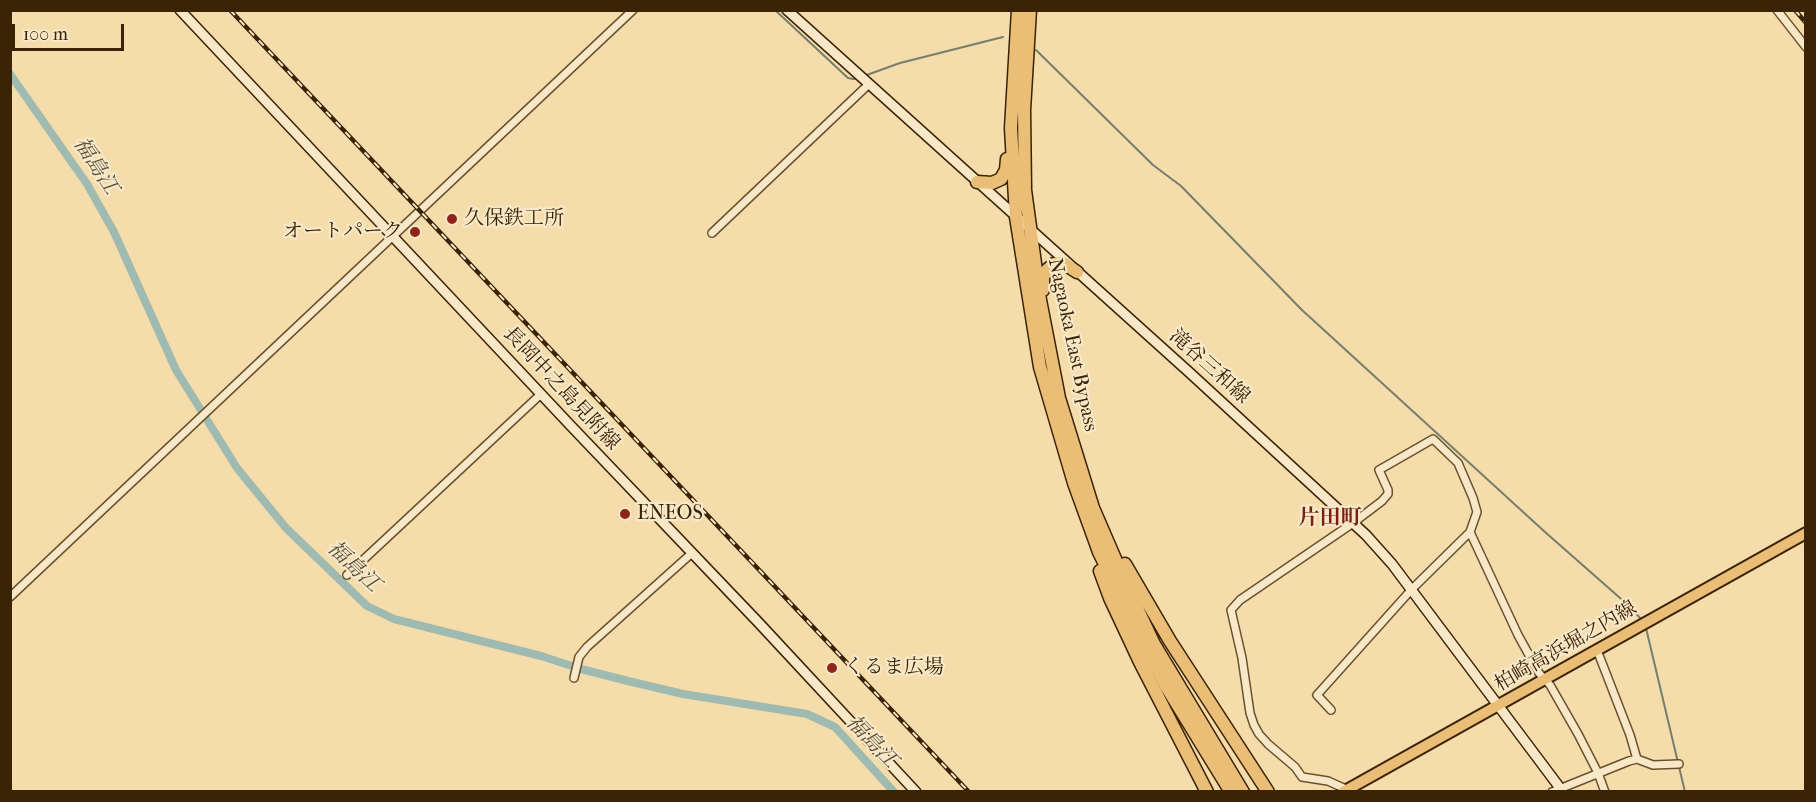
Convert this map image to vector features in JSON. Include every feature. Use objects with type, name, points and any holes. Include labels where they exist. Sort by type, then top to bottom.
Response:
[{"type":"highway","points":[[977,182],[996,182],[1001,179],[1006,170],[1009,68],[1016,10]]},
{"type":"highway","name":"Nagaoka East Bypass","points":[[1016,10],[1011,128],[1016,217],[1040,367],[1089,540],[1123,591]]},
{"type":"highway","name":"Nagaoka East Bypass","points":[[1030,10],[1023,149],[1030,230],[1040,300],[1059,398],[1093,508],[1123,591]]},
{"type":"highway","points":[[1077,272],[1063,263],[1054,264],[1045,273],[1043,285],[1049,327],[1088,492]]},
{"type":"highway","points":[[1123,591],[1191,673],[1268,792]]},
{"type":"highway","points":[[1123,591],[1230,785],[1243,792]]},
{"type":"highway","points":[[1123,591],[1140,662],[1207,792]]},
{"type":"main road","name":"長岡中之島見附線","points":[[180,10],[916,792]]},
{"type":"main road","name":"滝谷三和線","points":[[787,10],[1377,546],[1499,706],[1559,790]]},
{"type":"main road","name":"柏崎高浜堀之内線","points":[[1347,791],[1806,534]]},
{"type":"street","points":[[10,597],[633,10]]},
{"type":"street","points":[[1777,10],[1806,47]]},
{"type":"street","points":[[712,233],[869,84]]},
{"type":"street","points":[[347,575],[541,394]]},
{"type":"street","points":[[1330,710],[1317,695],[1412,590],[1470,532],[1477,512],[1476,504],[1458,463],[1432,439],[1379,470],[1388,485],[1388,494],[1382,501],[1240,600],[1231,610],[1242,658],[1250,713],[1259,734],[1295,767],[1302,777],[1328,781],[1347,791]]},
{"type":"street","points":[[1470,532],[1514,626],[1539,674],[1550,685],[1578,734],[1605,792]]},
{"type":"street","points":[[574,676],[577,662],[587,647],[692,553]]},
{"type":"street","points":[[1597,650],[1637,759]]},
{"type":"street","points":[[1559,790],[1637,759],[1653,765],[1679,764]]},
{"type":"waterway","points":[[775,10],[848,78],[859,78]]},
{"type":"waterway","points":[[864,76],[900,63],[1003,37]]},
{"type":"waterway","points":[[1036,50],[1153,165],[1181,186],[1302,310],[1642,620]]},
{"type":"waterway","name":"福島江","points":[[10,74],[87,184],[114,232],[176,370],[237,468],[286,528],[367,606],[394,619],[541,656],[628,681],[683,694],[807,714],[835,727],[894,792]]},
{"type":"waterway","points":[[1646,628],[1685,792]]},
{"type":"railway","points":[[230,10],[969,792]]},
{"type":"railway","points":[[1795,10],[1806,23]]},
{"type":"place","name":"久保鉄工所","points":[[452,219]]},
{"type":"place","name":"オートパーク","points":[[415,232]]},
{"type":"place","name":"ENEOS","points":[[625,514]]},
{"type":"place","name":"くるま広場","points":[[832,668]]},
{"type":"district","name":"片田町","points":[[1330,519]]}]
